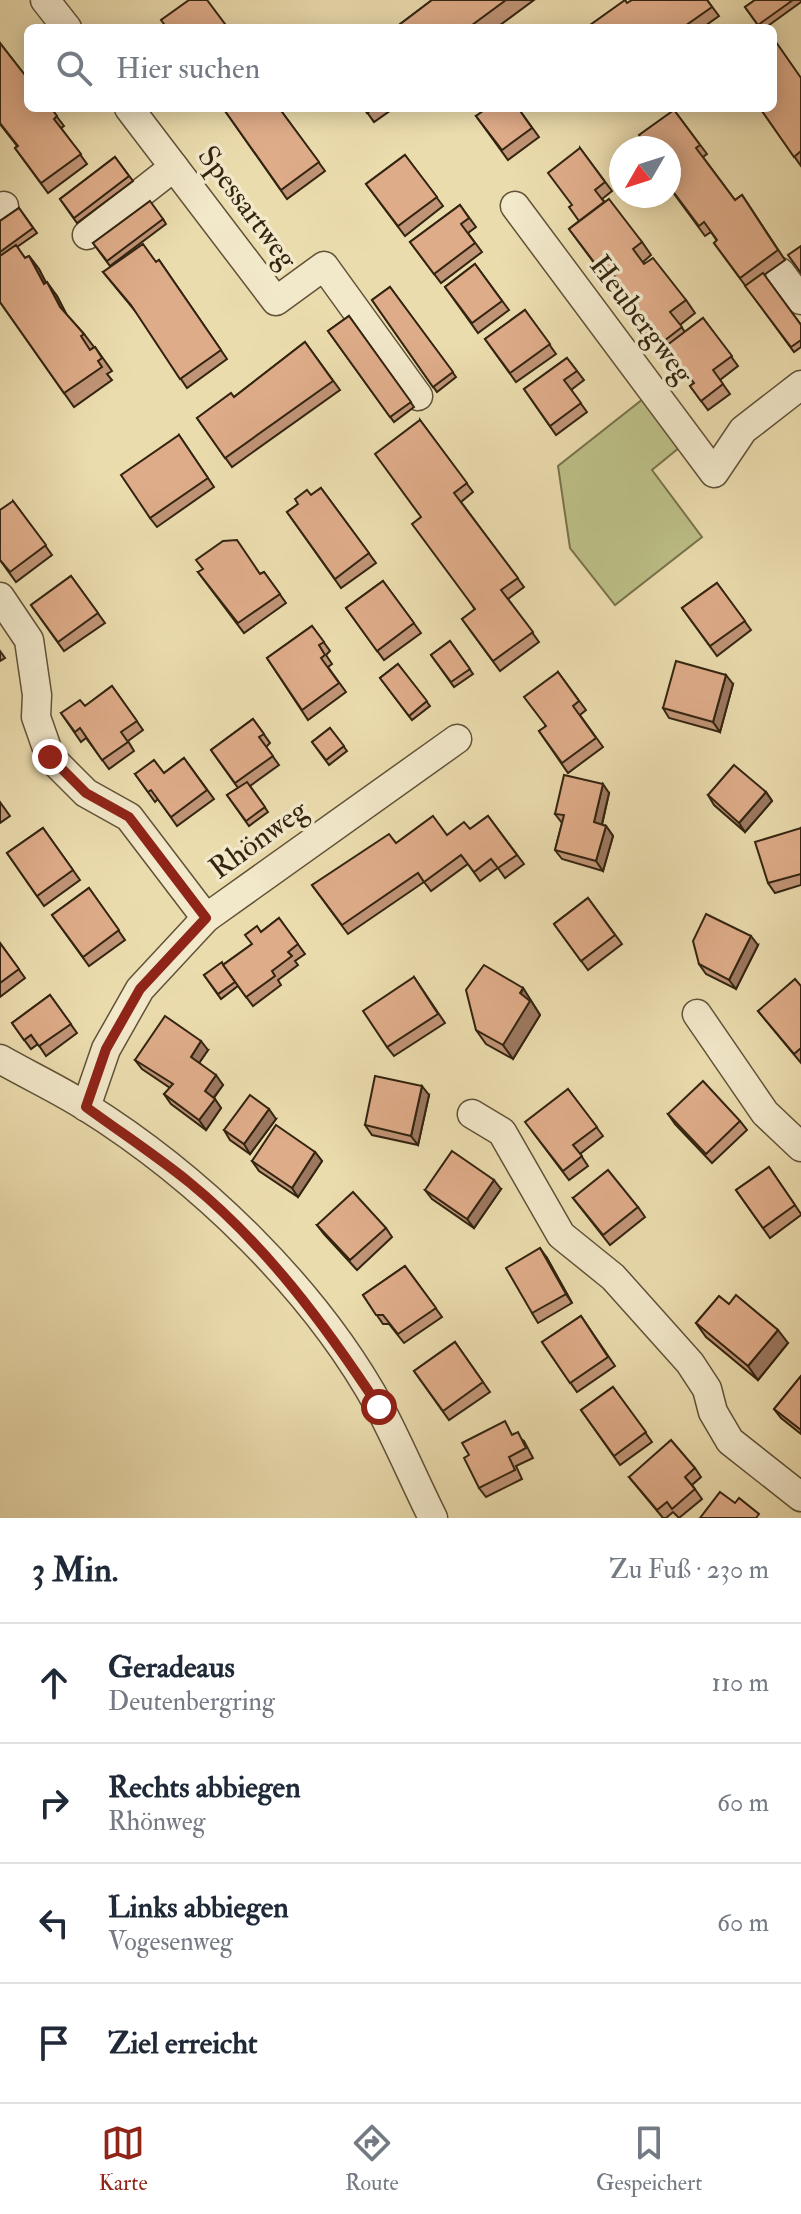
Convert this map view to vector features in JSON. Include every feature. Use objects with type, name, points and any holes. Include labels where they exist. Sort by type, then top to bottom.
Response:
[{"type":"street","points":[[45,0],[64,24]]},
{"type":"street","name":"Spessartweg","points":[[132,112],[276,301],[324,266],[418,396]]},
{"type":"street","points":[[87,235],[174,167]]},
{"type":"street","name":"Heubergweg","points":[[515,206],[714,473],[743,430],[801,385]]},
{"type":"street","points":[[780,272],[801,300]]},
{"type":"street","points":[[0,597],[29,640],[37,695],[36,717],[50,757],[86,793],[129,817],[206,918]]},
{"type":"street","name":"Rhönweg","points":[[86,1107],[106,1049],[140,989],[206,918],[457,739]]},
{"type":"street","points":[[697,1014],[765,1113],[801,1147]]},
{"type":"street","points":[[0,1059],[86,1107],[190,1183],[255,1243],[330,1333],[379,1407],[433,1518]]},
{"type":"street","points":[[472,1114],[502,1132],[561,1235],[613,1277],[690,1363],[707,1389],[713,1412],[730,1441],[801,1497]]},
{"type":"green space","points":[[643,399],[680,447],[652,470],[702,537],[615,605],[570,548],[558,466]]},
{"type":"building","points":[[189,0],[207,0],[225,24],[164,24],[161,20]]},
{"type":"building","points":[[432,0],[506,0],[473,24],[400,24]]},
{"type":"building","points":[[625,0],[627,3],[632,0],[707,0],[712,7],[688,24],[591,24]]},
{"type":"building","points":[[755,0],[793,0],[759,24],[745,7]]},
{"type":"building","points":[[0,43],[24,74],[24,112],[54,112],[57,116],[54,119],[81,154],[41,183],[0,123]]},
{"type":"building","points":[[777,43],[801,78],[801,151],[794,157],[763,112],[777,112]]},
{"type":"building","points":[[226,112],[282,112],[319,162],[281,190]]},
{"type":"building","points":[[482,112],[521,112],[532,128],[502,150],[476,116]]},
{"type":"building","points":[[675,112],[700,145],[696,148],[735,200],[742,195],[778,250],[740,278],[714,243],[717,240],[704,222],[699,226],[681,202],[681,136],[640,136]]},
{"type":"building","points":[[580,148],[605,182],[595,190],[604,202],[579,221],[569,207],[572,205],[548,173]]},
{"type":"building","points":[[405,155],[437,197],[398,226],[366,184]]},
{"type":"building","points":[[115,157],[129,176],[74,218],[60,199]]},
{"type":"building","points":[[609,199],[609,208],[616,208],[642,242],[633,249],[644,264],[653,258],[686,300],[670,312],[682,327],[660,344],[648,328],[644,330],[612,289],[620,283],[609,269],[603,274],[569,229]]},
{"type":"building","points":[[150,201],[163,219],[107,261],[93,243]]},
{"type":"building","points":[[460,205],[469,218],[461,224],[475,243],[434,274],[410,242]]},
{"type":"building","points":[[19,208],[33,228],[0,252],[0,221]]},
{"type":"building","points":[[143,244],[156,262],[159,260],[221,350],[180,379],[131,305],[103,272]]},
{"type":"building","points":[[16,245],[25,258],[29,256],[60,307],[84,334],[81,336],[90,350],[95,347],[102,358],[98,361],[102,367],[64,393],[0,302],[0,256]]},
{"type":"building","points":[[801,246],[801,273],[788,255]]},
{"type":"building","points":[[475,264],[502,301],[472,323],[445,287]]},
{"type":"building","points":[[763,273],[801,325],[801,340],[791,347],[745,286]]},
{"type":"building","points":[[390,287],[453,372],[433,387],[372,300]]},
{"type":"building","points":[[525,310],[550,344],[510,373],[485,339]]},
{"type":"building","points":[[349,316],[411,402],[390,417],[328,331]]},
{"type":"building","points":[[703,318],[732,356],[713,370],[723,384],[701,401],[690,386],[694,383],[666,346]]},
{"type":"building","points":[[305,342],[333,381],[225,458],[197,418],[231,393],[234,397]]},
{"type":"building","points":[[567,358],[577,371],[564,380],[581,403],[550,426],[524,389]]},
{"type":"building","points":[[420,420],[467,483],[454,493],[518,578],[501,590],[533,632],[493,661],[462,619],[475,609],[412,524],[421,517],[375,454]]},
{"type":"building","points":[[179,435],[208,478],[150,518],[121,475]]},
{"type":"building","points":[[321,488],[369,553],[335,579],[287,512],[298,504],[295,499],[307,490],[311,495]]},
{"type":"building","points":[[13,501],[46,545],[10,572],[0,560],[0,510]]},
{"type":"building","points":[[237,540],[260,574],[264,572],[280,594],[238,623],[198,572],[203,569],[196,560],[223,541]]},
{"type":"building","points":[[71,576],[98,613],[58,642],[31,605]]},
{"type":"building","points":[[383,581],[414,623],[377,651],[346,608]]},
{"type":"building","points":[[717,583],[745,621],[710,646],[682,608]]},
{"type":"building","points":[[312,626],[324,642],[319,645],[325,655],[321,658],[339,683],[302,710],[267,658]]},
{"type":"building","points":[[450,641],[470,669],[451,682],[431,655]]},
{"type":"building","points":[[676,661],[726,675],[713,722],[663,708]]},
{"type":"building","points":[[398,664],[427,701],[409,716],[380,678]]},
{"type":"building","points":[[558,672],[579,701],[573,706],[596,738],[562,763],[539,731],[546,726],[524,697]]},
{"type":"building","points":[[112,686],[137,721],[121,732],[128,742],[102,760],[80,728],[75,732],[61,713],[80,700],[85,706]]},
{"type":"building","points":[[253,719],[264,734],[259,737],[273,756],[235,783],[211,750]]},
{"type":"building","points":[[330,728],[344,746],[326,760],[312,742]]},
{"type":"building","points":[[184,758],[207,790],[171,817],[135,774],[154,760],[164,773]]},
{"type":"building","points":[[734,765],[766,792],[739,823],[708,795]]},
{"type":"building","points":[[564,775],[603,784],[594,822],[606,826],[596,861],[555,850],[564,815],[555,814]]},
{"type":"building","points":[[247,782],[265,807],[246,821],[227,795]]},
{"type":"building","points":[[433,816],[447,835],[464,822],[470,829],[488,816],[517,855],[498,868],[491,859],[474,872],[461,855],[424,882],[418,873],[342,925],[312,885],[389,834],[396,843]]},
{"type":"building","points":[[43,828],[73,870],[37,896],[7,853]]},
{"type":"building","points":[[801,828],[801,874],[768,883],[755,842]]},
{"type":"building","points":[[89,888],[119,930],[83,957],[52,915]]},
{"type":"building","points":[[588,898],[615,935],[581,961],[554,924]]},
{"type":"building","points":[[706,914],[751,936],[729,980],[699,964],[693,941]]},
{"type":"building","points":[[279,918],[298,944],[288,952],[292,956],[272,971],[275,976],[246,997],[223,965],[252,944],[245,935],[257,926],[261,932]]},
{"type":"building","points":[[0,943],[19,969],[0,983]]},
{"type":"building","points":[[222,962],[235,982],[218,994],[204,975]]},
{"type":"building","points":[[484,965],[523,988],[520,993],[530,1001],[503,1045],[476,1030],[466,990]]},
{"type":"building","points":[[414,977],[438,1014],[387,1047],[363,1011]]},
{"type":"building","points":[[795,979],[801,986],[801,1048],[794,1054],[758,1011]]},
{"type":"building","points":[[50,995],[71,1024],[39,1046],[31,1035],[24,1040],[12,1023]]},
{"type":"building","points":[[165,1016],[201,1041],[191,1057],[216,1075],[205,1091],[215,1099],[199,1120],[164,1094],[173,1084],[135,1060]]},
{"type":"building","points":[[375,1076],[422,1086],[411,1136],[365,1125]]},
{"type":"building","points":[[703,1081],[740,1121],[706,1154],[668,1114]]},
{"type":"building","points":[[568,1089],[597,1127],[573,1145],[582,1156],[563,1171],[525,1122]]},
{"type":"building","points":[[250,1095],[269,1109],[244,1144],[224,1130]]},
{"type":"building","points":[[276,1125],[315,1152],[292,1188],[252,1161]]},
{"type":"building","points":[[452,1151],[494,1180],[467,1219],[425,1190]]},
{"type":"building","points":[[769,1167],[795,1205],[763,1228],[736,1190]]},
{"type":"building","points":[[608,1170],[638,1207],[603,1235],[573,1198]]},
{"type":"building","points":[[353,1192],[386,1228],[350,1260],[317,1225]]},
{"type":"building","points":[[540,1248],[566,1294],[532,1313],[506,1268]]},
{"type":"building","points":[[405,1266],[436,1308],[398,1334],[383,1315],[376,1315],[363,1295]]},
{"type":"building","points":[[736,1295],[778,1330],[748,1366],[696,1323],[719,1296],[729,1304]]},
{"type":"building","points":[[581,1316],[608,1357],[570,1383],[542,1342]]},
{"type":"building","points":[[455,1342],[483,1382],[443,1411],[414,1371]]},
{"type":"building","points":[[801,1376],[801,1430],[774,1409]]},
{"type":"building","points":[[613,1387],[646,1432],[614,1456],[581,1410]]},
{"type":"building","points":[[505,1421],[512,1435],[518,1432],[526,1448],[509,1457],[515,1470],[479,1488],[464,1458],[469,1455],[462,1443]]},
{"type":"building","points":[[671,1440],[695,1468],[685,1477],[695,1489],[672,1509],[667,1502],[657,1510],[629,1477]]},
{"type":"building","points":[[720,1492],[735,1503],[739,1498],[759,1514],[756,1518],[700,1518]]},
{"type":"route","points":[[50,757],[86,793],[129,817],[206,918],[140,989],[106,1049],[86,1107],[190,1183],[255,1243],[330,1333],[379,1407]]}]
